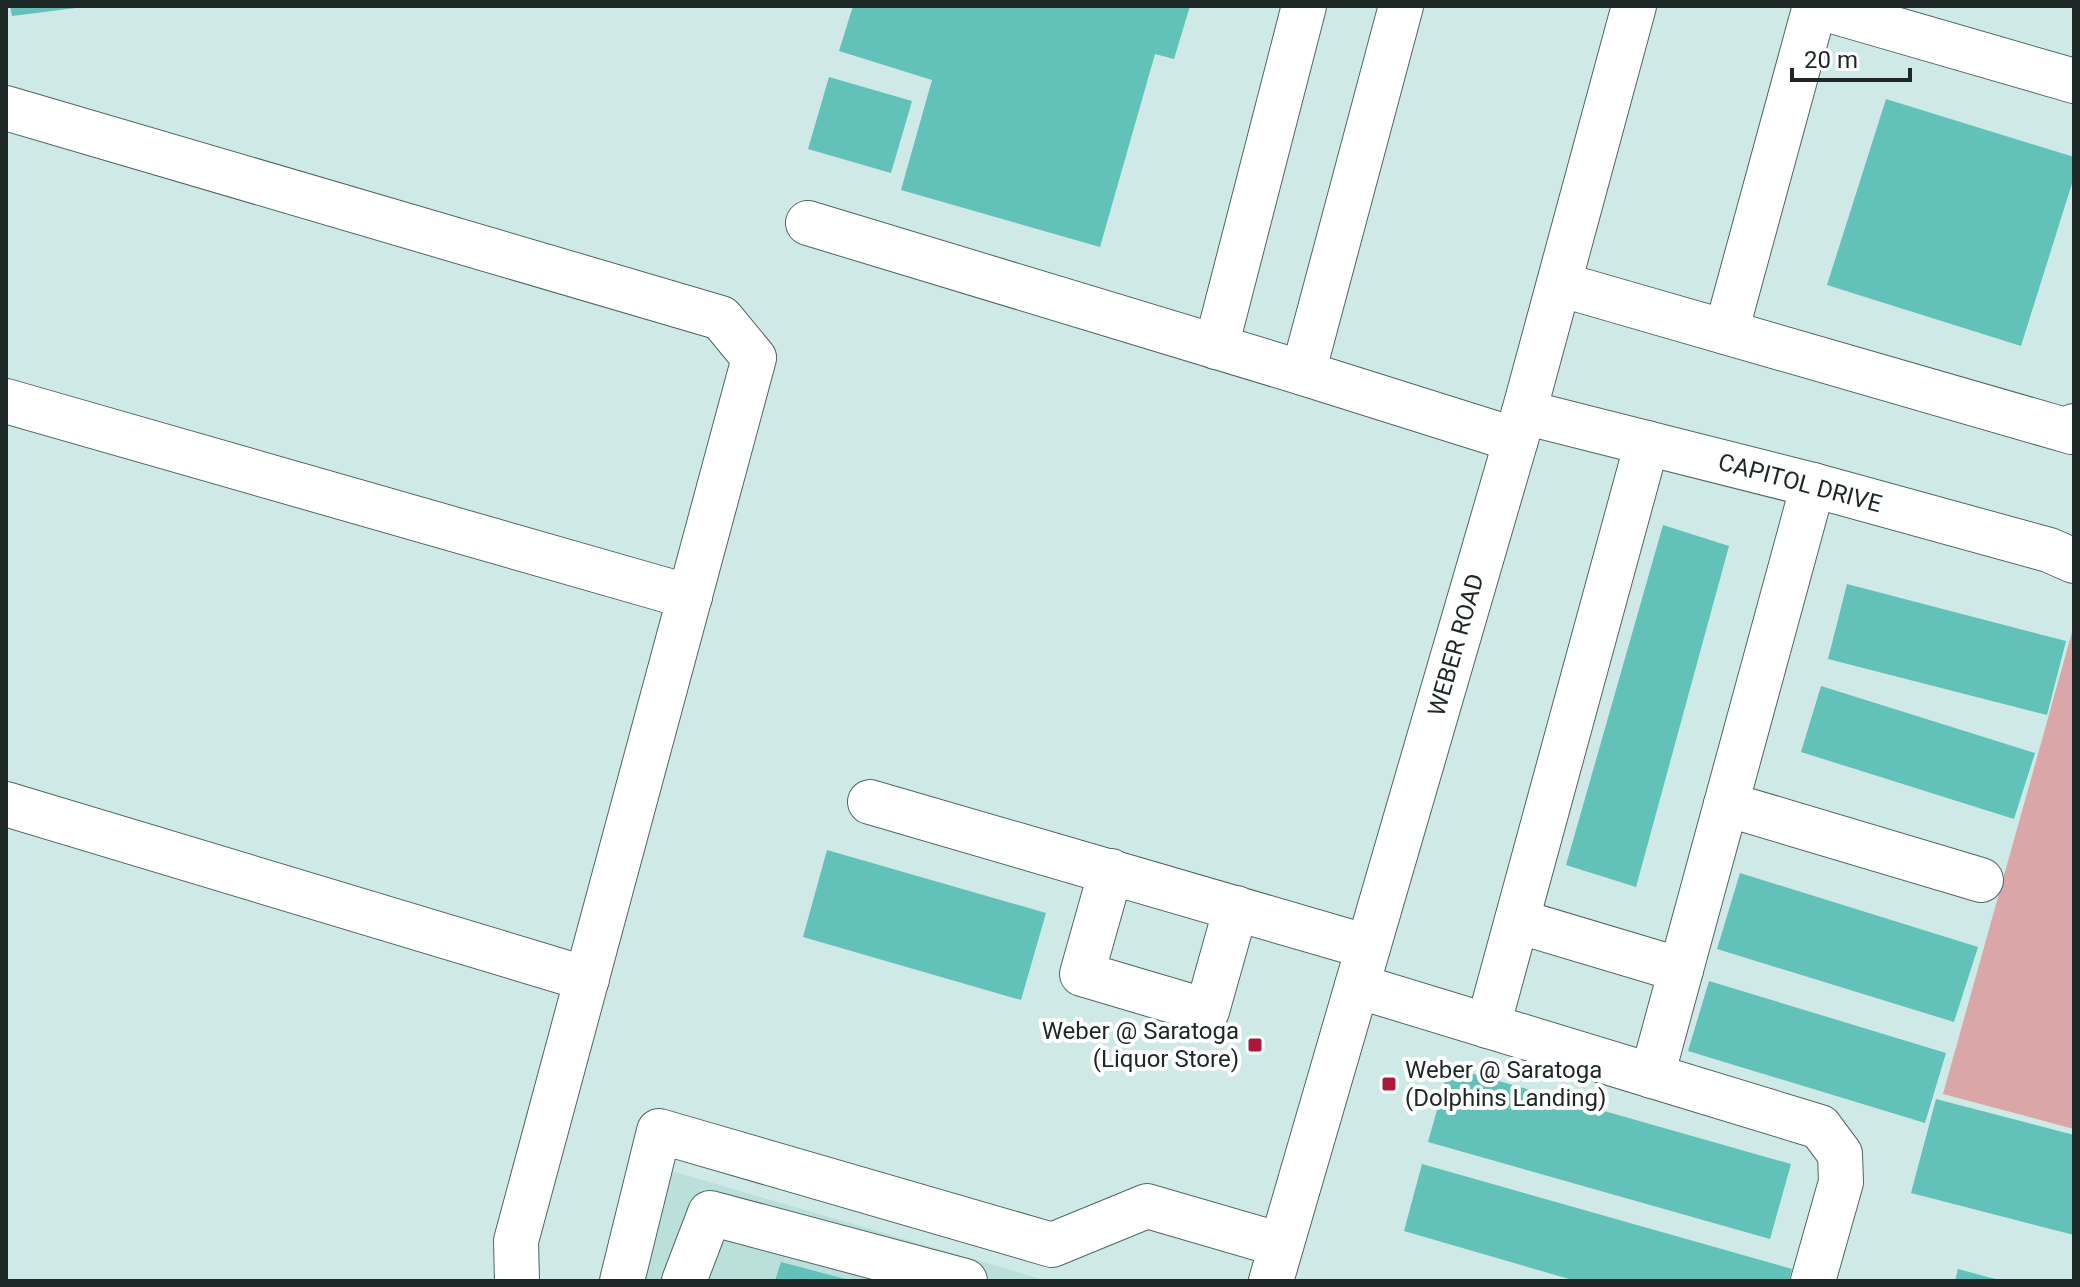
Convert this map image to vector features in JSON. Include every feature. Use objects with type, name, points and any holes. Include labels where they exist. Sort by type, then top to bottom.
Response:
[{"type":"main road","points":[[1216,347],[1304,6]]},
{"type":"main road","points":[[1303,373],[1401,6]]},
{"type":"main road","name":"WEBER ROAD","points":[[1278,1271],[1520,426],[1634,6]]},
{"type":"main road","points":[[1726,332],[1815,6],[2074,81]]},
{"type":"main road","points":[[6,110],[721,318],[754,358],[516,1241],[517,1281]]},
{"type":"main road","name":"CAPITOL DRIVE","points":[[808,223],[1303,373],[1520,426],[1647,443],[2049,550],[2074,561]]},
{"type":"main road","points":[[1559,284],[2072,432],[2074,426]]},
{"type":"main road","points":[[6,401],[690,597]]},
{"type":"main road","points":[[1488,1026],[1647,443]]},
{"type":"main road","points":[[1652,1076],[1813,485]]},
{"type":"main road","points":[[870,802],[1236,908],[1488,1026],[1820,1127],[1840,1154],[1841,1182],[1813,1281]]},
{"type":"main road","points":[[6,804],[587,979]]},
{"type":"main road","points":[[1726,804],[1981,880]]},
{"type":"main road","points":[[1111,871],[1082,974],[1207,1011],[1236,908]]},
{"type":"main road","points":[[1517,921],[1681,970]]},
{"type":"main road","points":[[622,1281],[659,1131],[1052,1245],[1147,1206],[1278,1271]]},
{"type":"main road","points":[[688,1277],[710,1213],[965,1281]]},
{"type":"shaded area","points":[[2074,625],[2074,1129],[1943,1094]]},
{"type":"shaded area","points":[[637,1161],[1048,1281],[599,1281]]},
{"type":"building","points":[[10,6],[76,6],[76,8],[12,16]]},
{"type":"building","points":[[853,6],[1190,6],[1174,59],[1155,54],[1100,247],[901,190],[932,80],[839,51]]},
{"type":"building","points":[[829,77],[912,101],[891,173],[808,149]]},
{"type":"building","points":[[1886,99],[2074,157],[2074,177],[2021,346],[1827,285]]},
{"type":"building","points":[[1663,525],[1729,546],[1636,887],[1566,865]]},
{"type":"building","points":[[1847,584],[2066,641],[2047,715],[1828,659]]},
{"type":"building","points":[[1821,686],[2035,753],[2014,819],[1801,752]]},
{"type":"building","points":[[827,850],[1046,913],[1021,1000],[803,937]]},
{"type":"building","points":[[1740,873],[1978,947],[1954,1022],[1717,949]]},
{"type":"building","points":[[1709,981],[1946,1053],[1925,1123],[1688,1051]]},
{"type":"building","points":[[1449,1067],[1791,1164],[1770,1239],[1428,1142]]},
{"type":"building","points":[[1936,1099],[2074,1135],[2074,1235],[1911,1193]]},
{"type":"building","points":[[1422,1164],[1792,1269],[1789,1281],[1576,1281],[1404,1231]]},
{"type":"building","points":[[781,1262],[849,1280],[849,1281],[775,1281]]},
{"type":"building","points":[[1958,1269],[1999,1280],[1955,1281]]},
{"type":"place","name":"Weber @ Saratoga (Liquor Store)","points":[[1255,1045]]},
{"type":"place","name":"Weber @ Saratoga (Dolphins Landing)","points":[[1389,1084]]}]
